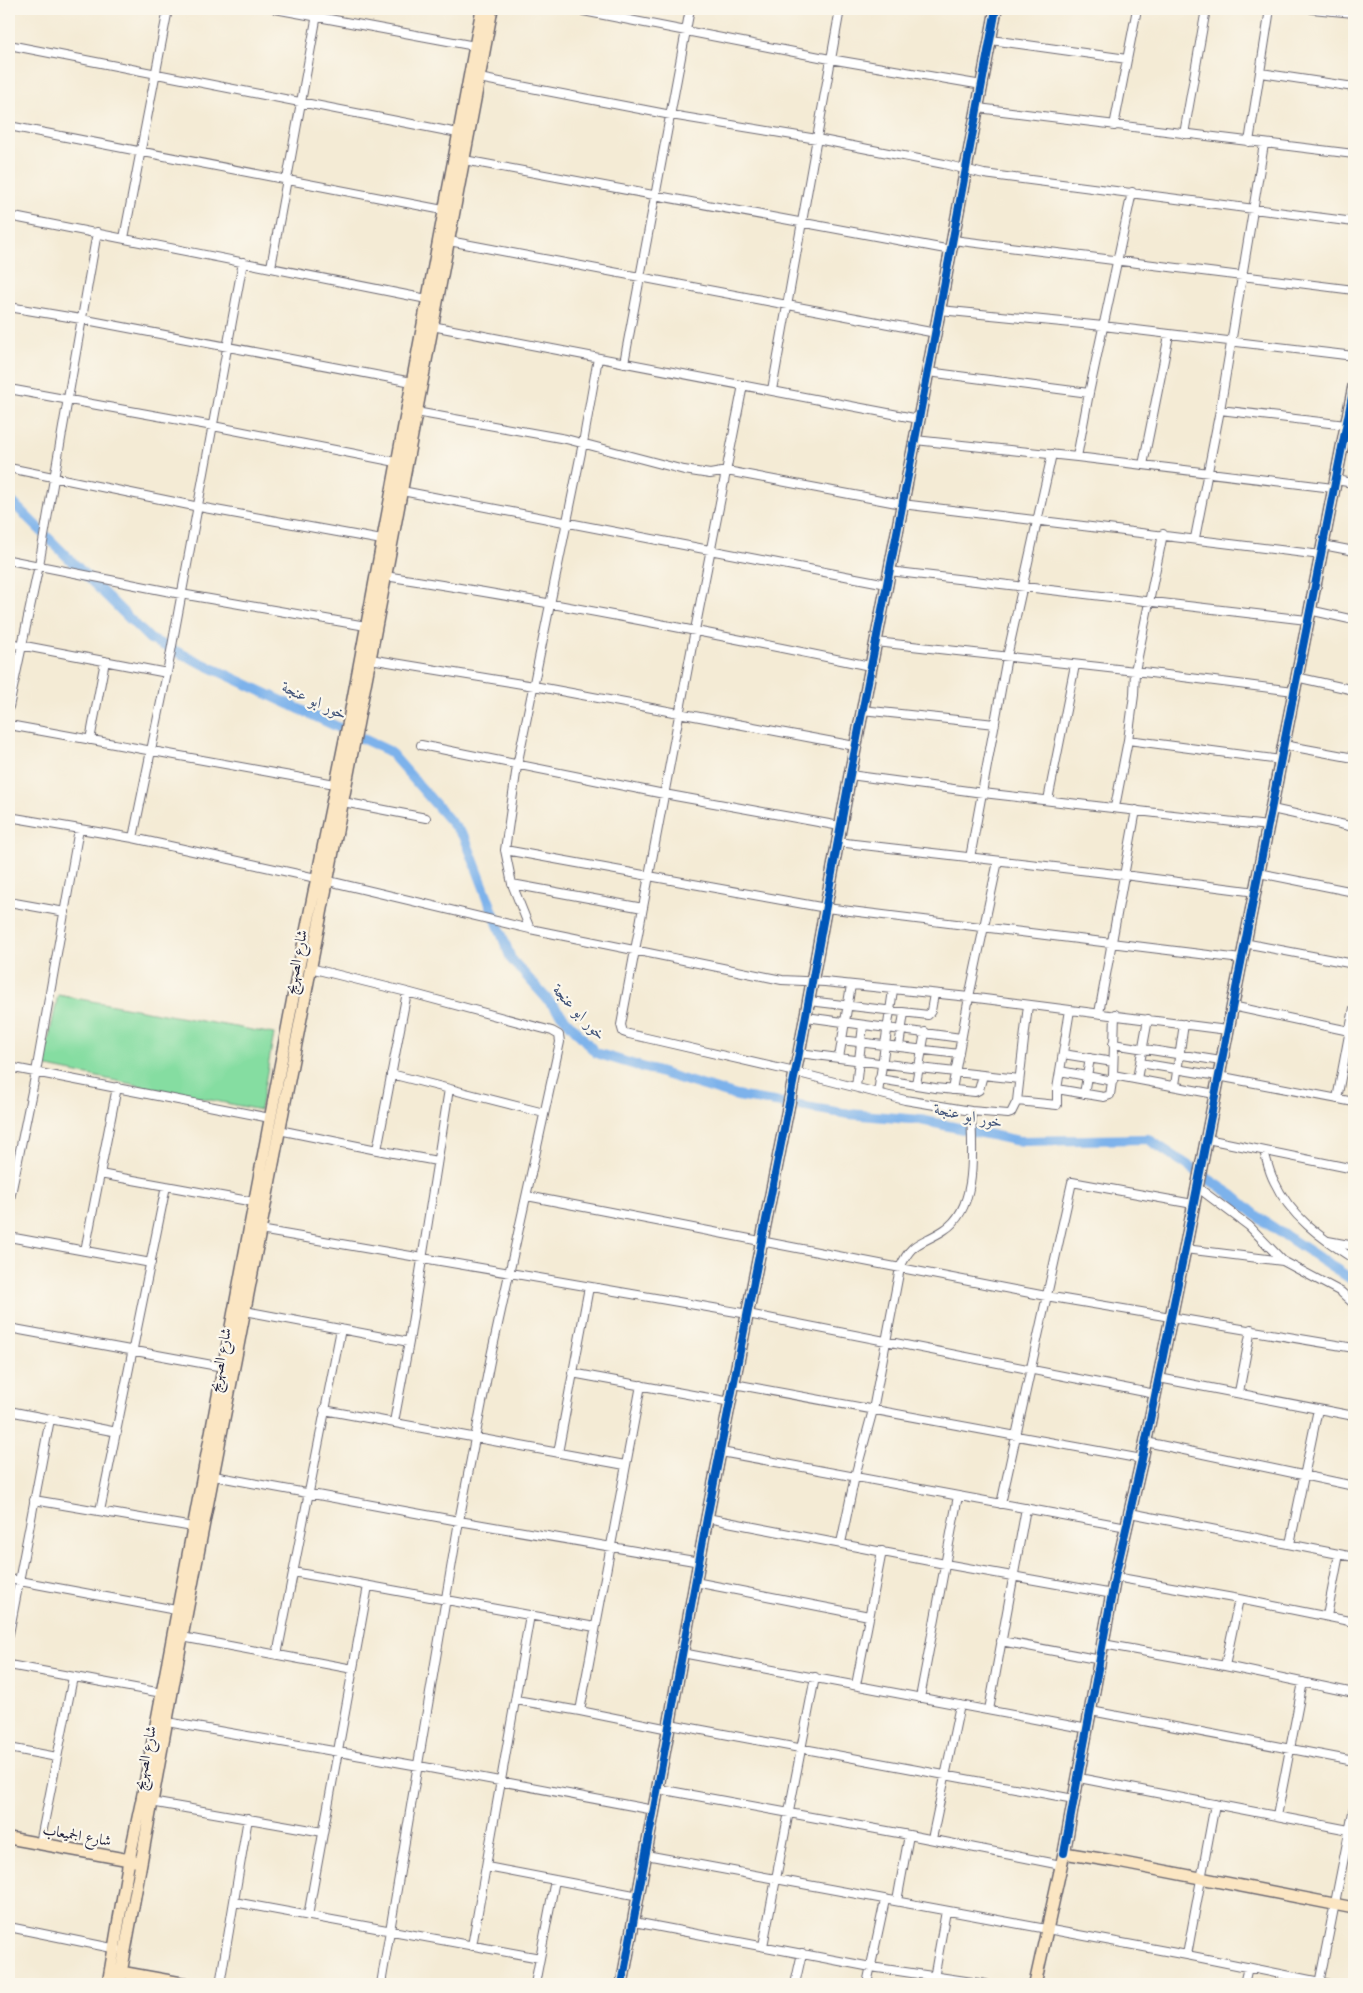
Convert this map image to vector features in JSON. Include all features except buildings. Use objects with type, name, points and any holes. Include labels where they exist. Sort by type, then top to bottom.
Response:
[{"type":"street","points":[[124,238],[168,9]]},
{"type":"street","points":[[275,9],[318,13],[475,46]]},
{"type":"street","points":[[353,722],[366,626],[482,9]]},
{"type":"street","points":[[349,741],[370,659],[492,9]]},
{"type":"street","points":[[573,9],[830,59],[982,85]]},
{"type":"street","points":[[624,363],[690,9]]},
{"type":"street","points":[[772,390],[840,9]]},
{"type":"street","points":[[622,1984],[659,1789],[695,1582],[813,982],[870,666],[936,333],[996,9]]},
{"type":"street","points":[[1114,126],[1137,9]]},
{"type":"street","points":[[1184,134],[1206,9]]},
{"type":"street","points":[[1249,142],[1270,9]]},
{"type":"street","points":[[1312,9],[1354,13]]},
{"type":"street","points":[[271,267],[318,13]]},
{"type":"street","points":[[991,40],[1127,59]]},
{"type":"street","points":[[9,45],[458,133]]},
{"type":"street","points":[[1261,73],[1354,87]]},
{"type":"street","points":[[479,78],[944,164],[984,174],[1354,222]]},
{"type":"street","points":[[978,108],[1354,154]]},
{"type":"street","points":[[9,126],[443,210]]},
{"type":"street","points":[[1195,538],[1209,474],[1264,144]]},
{"type":"street","points":[[464,160],[802,224],[952,245],[1354,290]]},
{"type":"street","points":[[1077,457],[1132,192]]},
{"type":"street","points":[[9,216],[427,299]]},
{"type":"street","points":[[9,707],[39,564],[97,232]]},
{"type":"street","points":[[449,241],[936,333]]},
{"type":"street","points":[[133,838],[199,508],[243,262]]},
{"type":"street","points":[[9,307],[412,382]]},
{"type":"street","points":[[940,310],[1103,326],[1354,356]]},
{"type":"street","points":[[432,326],[919,419]]},
{"type":"street","points":[[1143,465],[1169,335]]},
{"type":"street","points":[[530,929],[512,884],[505,850],[518,766],[549,604],[583,443],[598,358]]},
{"type":"street","points":[[928,372],[1089,393]]},
{"type":"street","points":[[743,385],[648,875],[621,1025],[623,1032],[925,1104],[971,1112],[1008,1114],[1014,1108],[1017,1101],[1028,1005]]},
{"type":"street","points":[[1035,1984],[1079,1778],[1115,1577],[1146,1442],[1207,1139],[1308,615],[1334,484],[1350,418],[1354,386]]},
{"type":"street","points":[[9,389],[396,462]]},
{"type":"street","points":[[1220,410],[1350,418]]},
{"type":"street","points":[[416,412],[583,443],[684,470],[710,474],[727,472],[902,504],[1195,538],[1322,550],[1354,551]]},
{"type":"street","points":[[915,440],[1052,454],[1209,474],[1334,484],[1354,483]]},
{"type":"street","points":[[970,858],[1007,657],[1036,519],[1052,454]]},
{"type":"street","points":[[9,468],[199,508],[382,540]]},
{"type":"street","points":[[402,491],[887,584]]},
{"type":"street","points":[[1115,807],[1128,740],[1136,671],[1163,534]]},
{"type":"street","points":[[9,560],[39,564],[181,594],[366,626]]},
{"type":"street","points":[[890,571],[1149,602],[1354,620]]},
{"type":"street","points":[[386,576],[695,630],[870,666]]},
{"type":"street","points":[[876,642],[1294,691]]},
{"type":"street","points":[[9,643],[167,673]]},
{"type":"street","points":[[370,659],[534,686],[855,746]]},
{"type":"street","points":[[90,740],[105,661]]},
{"type":"street","points":[[1048,800],[1075,665]]},
{"type":"street","points":[[1296,677],[1354,690]]},
{"type":"street","points":[[862,710],[995,724]]},
{"type":"street","points":[[9,725],[335,784]]},
{"type":"street","points":[[1128,740],[1281,760]]},
{"type":"street","name":"شارع الصهريج","points":[[108,1984],[117,1976],[134,1861],[176,1610],[316,878],[335,784],[349,741]]},
{"type":"street","name":"شارع الصهريج","points":[[134,1861],[151,1802],[167,1722],[244,1311],[343,802],[349,741]]},
{"type":"street","points":[[421,745],[518,766],[840,826]]},
{"type":"street","points":[[1284,745],[1354,758]]},
{"type":"street","points":[[850,775],[983,793],[1268,826]]},
{"type":"street","points":[[343,802],[426,818]]},
{"type":"street","points":[[1272,809],[1354,827]]},
{"type":"street","points":[[1099,1013],[1136,810]]},
{"type":"street","points":[[9,817],[133,838],[316,878],[635,952],[782,980],[969,997],[1115,1014],[1227,1030]]},
{"type":"street","points":[[9,1204],[36,1072],[79,829]]},
{"type":"street","points":[[837,842],[1256,892]]},
{"type":"street","points":[[505,850],[826,908],[1241,959]]},
{"type":"street","points":[[952,1090],[983,927],[998,862]]},
{"type":"street","points":[[1259,874],[1354,892]]},
{"type":"street","points":[[512,884],[643,908]]},
{"type":"street","points":[[9,902],[64,912]]},
{"type":"street","points":[[1244,942],[1354,964]]},
{"type":"street","points":[[310,968],[552,1031],[559,1035],[560,1042],[509,1273],[459,1521],[381,1984]]},
{"type":"street","points":[[839,1058],[851,985]]},
{"type":"street","points":[[878,1093],[893,990]]},
{"type":"street","points":[[377,1150],[407,992]]},
{"type":"street","points":[[809,1001],[930,1014],[934,994]]},
{"type":"street","points":[[1232,1006],[1352,1031]]},
{"type":"street","points":[[1337,1099],[1352,1031],[1354,1008]]},
{"type":"street","points":[[1017,1101],[1057,1105],[1057,1089],[1070,1010]]},
{"type":"street","points":[[899,1046],[904,1012]]},
{"type":"street","points":[[916,1084],[922,1049],[919,1014]]},
{"type":"street","points":[[1057,1089],[1107,1096],[1111,1092],[1115,1014]]},
{"type":"street","points":[[806,1017],[961,1038]]},
{"type":"street","points":[[1137,1079],[1148,1019]]},
{"type":"street","points":[[1175,1086],[1184,1024]]},
{"type":"street","points":[[856,1087],[864,1025]]},
{"type":"street","points":[[841,1040],[959,1054]]},
{"type":"street","points":[[1113,1044],[1221,1061]]},
{"type":"street","points":[[799,1053],[1019,1079]]},
{"type":"street","points":[[1063,1054],[1113,1062]]},
{"type":"street","points":[[1084,1094],[1090,1058]]},
{"type":"street","points":[[1140,1063],[1354,1102]]},
{"type":"street","points":[[9,1067],[270,1118]]},
{"type":"street","points":[[1060,1071],[1088,1076],[1137,1079],[1215,1094]]},
{"type":"street","points":[[391,1074],[544,1113]]},
{"type":"street","points":[[879,1079],[928,1087],[978,1092],[983,1075]]},
{"type":"street","points":[[85,1251],[117,1087]]},
{"type":"street","points":[[925,1104],[928,1087]]},
{"type":"street","points":[[394,1422],[410,1342],[449,1089]]},
{"type":"street","points":[[841,1543],[855,1476],[873,1410],[900,1268],[910,1249],[945,1230],[956,1221],[962,1211],[970,1182],[971,1112]]},
{"type":"street","points":[[279,1130],[437,1161]]},
{"type":"street","points":[[1207,1139],[1354,1169]]},
{"type":"street","points":[[1264,1151],[1273,1180],[1283,1198],[1324,1240],[1354,1259]]},
{"type":"street","points":[[100,1174],[254,1202]]},
{"type":"street","points":[[1001,1504],[1029,1370],[1072,1182],[1194,1204]]},
{"type":"street","points":[[1198,1182],[1249,1226],[1283,1261],[1341,1292],[1354,1304]]},
{"type":"street","points":[[100,1511],[166,1186]]},
{"type":"street","points":[[527,1196],[1046,1296],[1251,1329],[1354,1348]]},
{"type":"street","points":[[260,1230],[748,1314],[1155,1394]]},
{"type":"street","points":[[9,1237],[151,1263]]},
{"type":"street","points":[[1324,1240],[1354,1246]]},
{"type":"street","points":[[1185,1249],[1283,1261]]},
{"type":"street","points":[[558,1453],[589,1287]]},
{"type":"street","points":[[244,1311],[410,1342]]},
{"type":"street","points":[[9,1328],[224,1367]]},
{"type":"street","points":[[277,1655],[341,1329]]},
{"type":"street","points":[[1239,1392],[1251,1329]]},
{"type":"street","points":[[572,1373],[731,1402]]},
{"type":"street","points":[[1158,1378],[1239,1392],[1354,1416]]},
{"type":"street","points":[[734,1384],[1142,1459]]},
{"type":"street","points":[[580,1711],[641,1385]]},
{"type":"street","points":[[1290,1544],[1318,1409]]},
{"type":"street","points":[[324,1410],[625,1465]]},
{"type":"street","points":[[9,1411],[117,1432]]},
{"type":"street","points":[[9,1634],[50,1419]]},
{"type":"street","points":[[1146,1442],[1354,1486]]},
{"type":"street","points":[[721,1452],[1127,1527]]},
{"type":"street","points":[[214,1476],[459,1521],[700,1562]]},
{"type":"street","points":[[920,1698],[958,1496]]},
{"type":"street","points":[[34,1500],[193,1528]]},
{"type":"street","points":[[989,1710],[1026,1508]]},
{"type":"street","points":[[1130,1513],[1354,1557]]},
{"type":"street","points":[[708,1518],[1113,1594]]},
{"type":"street","points":[[856,1685],[882,1551]]},
{"type":"street","points":[[1328,1616],[1339,1554]]},
{"type":"street","points":[[293,1572],[595,1627]]},
{"type":"street","points":[[1115,1577],[1354,1622]]},
{"type":"street","points":[[9,1580],[176,1610]]},
{"type":"street","points":[[695,1582],[869,1616]]},
{"type":"street","points":[[308,1916],[368,1586]]},
{"type":"street","points":[[1225,1666],[1239,1599]]},
{"type":"street","points":[[472,1946],[530,1615]]},
{"type":"street","points":[[182,1637],[353,1669]]},
{"type":"street","points":[[1001,1641],[1100,1660]]},
{"type":"street","points":[[1103,1644],[1354,1692]]},
{"type":"street","points":[[682,1654],[815,1677],[1088,1729]]},
{"type":"street","points":[[9,1665],[162,1694]]},
{"type":"street","points":[[40,1844],[73,1677]]},
{"type":"street","points":[[763,1946],[815,1677]]},
{"type":"street","points":[[1277,1816],[1302,1682]]},
{"type":"street","points":[[516,1700],[802,1748],[1074,1799]]},
{"type":"street","points":[[932,1839],[960,1705]]},
{"type":"street","points":[[1091,1711],[1354,1761]]},
{"type":"street","points":[[167,1722],[337,1751],[654,1810]]},
{"type":"street","points":[[9,1748],[57,1757]]},
{"type":"street","points":[[1079,1778],[1352,1831]]},
{"type":"street","points":[[659,1789],[932,1839],[1061,1865]]},
{"type":"street","points":[[151,1802],[323,1832]]},
{"type":"street","points":[[1187,1954],[1215,1804]]},
{"type":"street","points":[[1320,1983],[1334,1904],[1352,1831],[1354,1807]]},
{"type":"street","points":[[220,1984],[248,1818]]},
{"type":"street","points":[[897,1901],[910,1835]]},
{"type":"street","name":"شارع الجميعاب","points":[[9,1838],[134,1861]]},
{"type":"street","points":[[1064,1853],[1354,1908]]},
{"type":"street","points":[[646,1855],[1187,1954],[1330,1984]]},
{"type":"street","points":[[487,1867],[639,1896]]},
{"type":"street","points":[[535,1984],[555,1880]]},
{"type":"street","points":[[867,1984],[884,1900]]},
{"type":"street","points":[[234,1902],[540,1958]]},
{"type":"street","points":[[934,1980],[946,1911]]},
{"type":"street","points":[[634,1922],[934,1980],[986,1984]]},
{"type":"street","points":[[9,1927],[120,1949]]},
{"type":"street","points":[[795,1984],[802,1953]]},
{"type":"street","points":[[1244,1984],[1248,1967]]},
{"type":"street","points":[[117,1976],[187,1984]]},
{"type":"green space","points":[[58,995],[274,1034],[260,1110],[43,1066]]},
{"type":"waterway","name":"خور ابو عنجة","points":[[9,499],[150,639],[389,751],[465,838],[511,959],[596,1053],[737,1096],[849,1114],[921,1120],[1019,1141],[1148,1139],[1234,1196],[1262,1220],[1354,1281]]},
{"type":"cycle path","points":[[622,1984],[707,1518],[799,1053],[996,9]]},
{"type":"cycle path","points":[[1064,1853],[1115,1577],[1142,1459],[1185,1249],[1354,386]]}]
